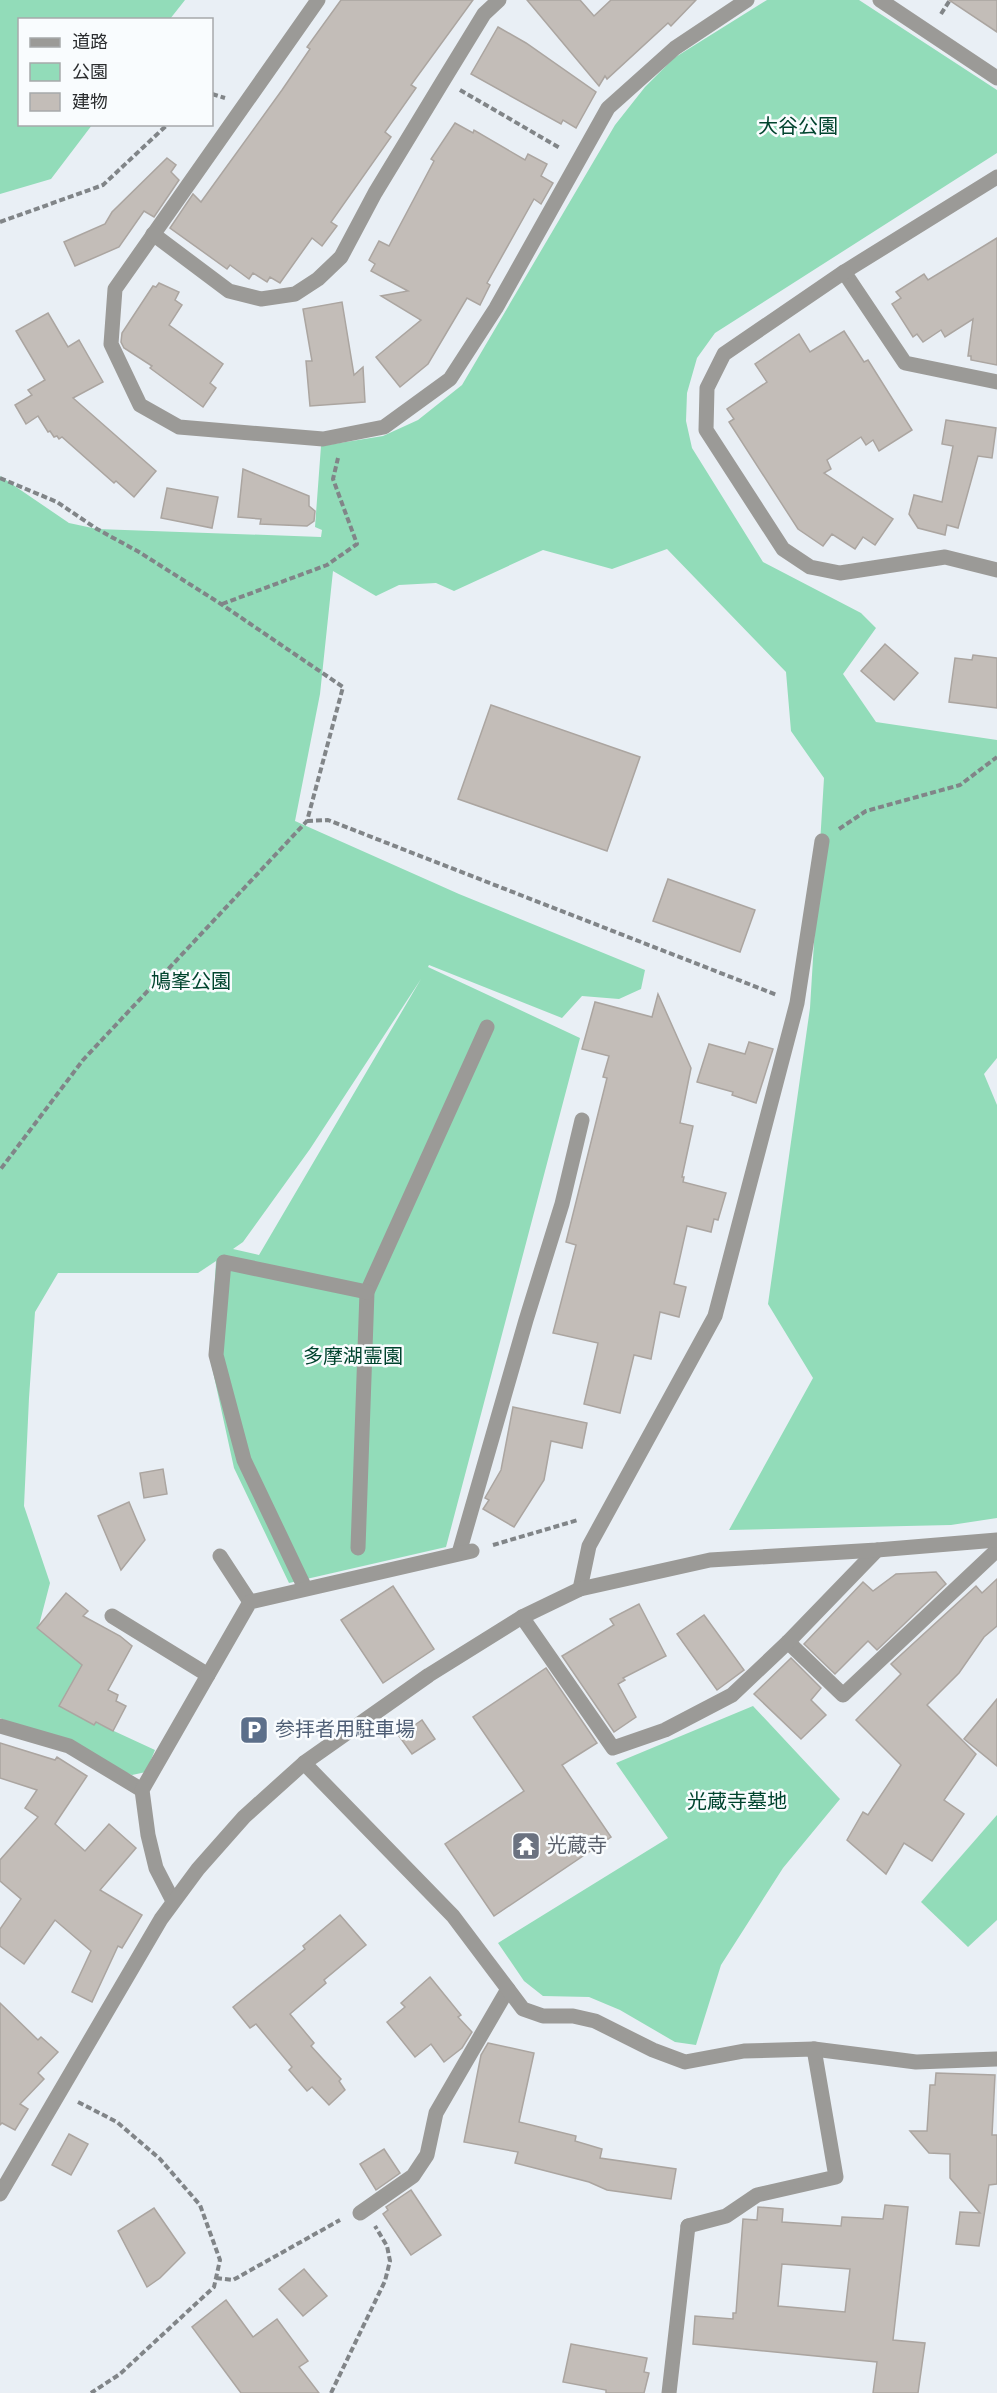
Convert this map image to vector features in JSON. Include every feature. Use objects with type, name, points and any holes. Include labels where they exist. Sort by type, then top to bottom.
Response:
[{"type":"street","points":[[318,0],[115,289],[111,344],[140,405],[179,427],[322,440],[384,427],[450,379],[496,309],[608,108],[675,48],[747,0]]},
{"type":"street","points":[[153,234],[229,291],[261,299],[295,294],[318,279],[341,256],[375,193],[484,14],[499,0]]},
{"type":"street","points":[[880,0],[997,78]]},
{"type":"street","points":[[997,177],[844,272],[724,354],[707,388],[706,430],[783,549],[810,567],[840,573],[945,557],[997,570]]},
{"type":"street","points":[[844,272],[905,363],[997,382]]},
{"type":"street","points":[[580,1589],[589,1546],[716,1316],[797,1003],[822,841]]},
{"type":"street","points":[[358,1548],[367,1292],[487,1027]]},
{"type":"street","points":[[173,1901],[156,1868],[148,1835],[142,1790],[250,1602],[466,1552],[526,1320],[562,1204],[582,1120]]},
{"type":"street","points":[[305,1588],[244,1460],[216,1355],[224,1262],[367,1292]]},
{"type":"street","points":[[0,2194],[173,1901],[198,1869],[244,1817],[304,1763],[429,1675],[522,1617],[580,1589],[710,1560],[997,1540]]},
{"type":"street","points":[[522,1617],[613,1748],[665,1730],[732,1695],[788,1642],[877,1550]]},
{"type":"street","points":[[788,1642],[843,1695],[997,1550]]},
{"type":"street","points":[[220,1556],[250,1602]]},
{"type":"street","points":[[112,1616],[208,1675]]},
{"type":"street","points":[[0,1726],[69,1746],[142,1790]]},
{"type":"street","points":[[304,1763],[453,1916],[523,2009],[543,2016],[573,2016],[595,2020],[653,2050],[685,2062],[744,2051],[814,2049],[916,2062],[997,2058]]},
{"type":"street","points":[[360,2213],[413,2176],[427,2155],[436,2113],[508,1989]]},
{"type":"street","points":[[669,2393],[688,2226],[726,2216],[757,2195],[836,2177],[814,2049]]},
{"type":"path","points":[[444,81],[579,159]]},
{"type":"path","points":[[0,222],[103,185],[166,126]]},
{"type":"path","points":[[221,604],[327,565],[357,544],[333,479],[339,455],[322,440]]},
{"type":"path","points":[[0,478],[57,502],[97,529],[139,552],[221,604],[343,687],[307,821],[83,1060],[0,1170]]},
{"type":"path","points":[[822,841],[866,811],[960,784],[997,757]]},
{"type":"path","points":[[307,821],[328,820],[797,1003]]},
{"type":"path","points":[[466,1552],[609,1510]]},
{"type":"path","points":[[59,2092],[117,2122],[160,2159],[200,2205],[220,2260],[214,2287],[120,2374],[90,2393]]},
{"type":"path","points":[[216,2278],[233,2280],[356,2211],[372,2222],[387,2246],[390,2261],[385,2281],[332,2393]]},
{"type":"green space","points":[[0,0],[185,0],[171,18],[18,18],[18,126],[91,126],[51,179],[0,194]]},
{"type":"green space","name":"鳩峯公園","points":[[767,0],[859,0],[997,90],[997,153],[715,333],[697,358],[687,393],[686,421],[692,448],[763,562],[861,613],[876,628],[843,674],[876,722],[997,740],[997,1058],[984,1074],[997,1105],[997,1518],[951,1525],[729,1530],[813,1378],[768,1304],[810,1008],[824,778],[791,731],[786,672],[667,549],[612,569],[543,550],[454,591],[436,583],[399,585],[376,596],[333,571],[320,694],[295,821],[459,894],[645,970],[641,989],[619,999],[582,996],[562,1018],[429,965],[428,967],[580,1038],[446,1547],[289,1583],[234,1468],[210,1358],[216,1261],[198,1273],[58,1273],[35,1312],[29,1398],[24,1506],[50,1583],[38,1629],[85,1664],[62,1707],[155,1750],[146,1772],[132,1775],[0,1718],[0,476],[69,523],[97,529],[321,537],[322,530],[315,527],[321,446],[383,436],[418,420],[462,385],[615,125],[645,87],[674,58]],"holes":[[[421,979],[259,1255],[233,1249],[243,1242],[310,1149]]]},
{"type":"green space","name":"光蔵寺墓地","points":[[753,1706],[840,1799],[783,1868],[721,1965],[696,2045],[675,2042],[620,2010],[589,1997],[543,1996],[524,1981],[498,1943],[668,1838],[616,1763]]},
{"type":"green space","points":[[997,1815],[997,1920],[968,1947],[921,1902]]},
{"type":"building","points":[[341,0],[473,0],[411,85],[416,88],[385,132],[391,137],[331,222],[337,226],[322,246],[312,238],[280,283],[270,277],[267,282],[253,273],[249,279],[230,265],[227,269],[170,228],[193,194],[201,202],[282,90],[310,49],[307,47]]},
{"type":"building","points":[[527,0],[580,0],[594,16],[611,0],[696,0],[671,26],[668,23],[607,79],[605,76],[599,86]]},
{"type":"building","points":[[949,0],[997,0],[997,32]]},
{"type":"building","points":[[498,27],[526,43],[596,92],[576,128],[563,120],[561,124],[471,74]]},
{"type":"building","points":[[455,123],[473,133],[474,130],[525,160],[528,154],[547,164],[541,176],[553,183],[541,204],[534,199],[487,283],[490,285],[480,305],[467,298],[428,364],[400,387],[376,357],[421,320],[381,296],[408,291],[371,271],[375,264],[369,260],[379,241],[389,246],[434,161],[431,159]]},
{"type":"building","points":[[167,158],[176,165],[171,172],[179,180],[154,217],[144,211],[119,247],[75,266],[64,242],[105,224],[112,212]]},
{"type":"building","points":[[997,238],[997,365],[971,360],[971,356],[968,356],[973,319],[945,337],[941,330],[923,342],[917,334],[913,337],[892,304],[901,298],[896,292],[924,274],[928,280]]},
{"type":"building","points":[[159,283],[179,292],[175,300],[182,305],[169,325],[223,364],[210,383],[216,388],[203,407],[150,368],[152,366],[124,348],[121,342],[122,333],[153,286],[156,287]]},
{"type":"building","points":[[342,302],[354,375],[363,367],[365,402],[310,406],[306,361],[312,361],[303,309]]},
{"type":"building","points":[[48,313],[68,347],[79,340],[103,382],[73,398],[156,471],[134,497],[116,481],[114,483],[62,437],[59,439],[57,436],[54,437],[50,431],[48,432],[38,416],[26,424],[15,405],[32,395],[28,390],[45,380],[16,331]]},
{"type":"building","points":[[844,331],[864,362],[868,360],[912,430],[879,451],[873,440],[866,445],[861,437],[827,460],[831,469],[824,473],[893,519],[875,545],[863,537],[855,549],[832,534],[823,546],[798,529],[729,422],[734,419],[727,409],[767,382],[755,364],[799,334],[810,352]]},
{"type":"building","points":[[946,420],[996,428],[992,458],[978,456],[958,528],[947,525],[945,535],[918,528],[909,514],[914,495],[942,502],[953,446],[942,444]]},
{"type":"building","points":[[243,469],[309,496],[309,506],[315,511],[314,521],[307,526],[260,524],[261,519],[238,517]]},
{"type":"building","points":[[167,488],[218,497],[212,528],[161,518]]},
{"type":"building","points":[[885,644],[918,673],[894,700],[861,671]]},
{"type":"building","points":[[973,655],[997,658],[997,708],[949,702],[955,658],[972,660]]},
{"type":"building","points":[[491,705],[640,757],[607,851],[458,799]]},
{"type":"building","points":[[668,879],[755,910],[740,952],[653,921]]},
{"type":"building","points":[[658,994],[691,1068],[680,1123],[693,1126],[682,1177],[684,1177],[683,1182],[726,1193],[718,1220],[714,1219],[711,1232],[687,1226],[674,1284],[686,1287],[679,1317],[660,1312],[651,1359],[634,1355],[620,1413],[584,1404],[598,1343],[553,1333],[576,1245],[566,1242],[607,1078],[603,1077],[609,1056],[582,1049],[595,1002],[652,1017]]},
{"type":"building","points":[[749,1042],[773,1049],[756,1103],[732,1095],[733,1092],[697,1082],[709,1044],[745,1054]]},
{"type":"building","points":[[513,1407],[587,1423],[582,1448],[551,1441],[544,1480],[514,1527],[483,1509],[489,1500],[485,1498],[501,1470]]},
{"type":"building","points":[[163,1469],[167,1494],[144,1498],[140,1473]]},
{"type":"building","points":[[129,1502],[145,1540],[121,1570],[98,1516]]},
{"type":"building","points":[[936,1572],[946,1584],[877,1650],[868,1641],[835,1674],[804,1644],[863,1582],[873,1591],[896,1574]]},
{"type":"building","points":[[997,1579],[997,1626],[984,1637],[959,1673],[927,1705],[976,1754],[944,1800],[964,1814],[932,1861],[904,1843],[886,1874],[847,1840],[863,1812],[868,1815],[901,1765],[856,1720],[901,1674],[891,1664],[976,1586],[982,1593]]},
{"type":"building","points":[[393,1586],[434,1649],[383,1683],[341,1620]]},
{"type":"building","points":[[66,1593],[88,1611],[83,1616],[120,1636],[132,1646],[108,1690],[118,1695],[116,1701],[126,1706],[113,1731],[96,1722],[94,1725],[59,1706],[82,1665],[37,1628]]},
{"type":"building","points":[[639,1604],[666,1656],[623,1678],[625,1680],[618,1684],[636,1717],[614,1732],[562,1656],[614,1625],[610,1619]]},
{"type":"building","points":[[704,1615],[744,1670],[717,1690],[677,1634]]},
{"type":"building","points":[[791,1658],[821,1688],[811,1700],[826,1715],[801,1739],[754,1694]]},
{"type":"building","points":[[546,1668],[597,1743],[562,1765],[611,1837],[494,1916],[445,1844],[524,1791],[473,1717]]},
{"type":"building","points":[[997,1699],[997,1766],[964,1739]]},
{"type":"building","points":[[422,1720],[435,1739],[412,1754],[399,1736]]},
{"type":"building","points":[[0,1743],[55,1760],[57,1757],[87,1776],[55,1824],[85,1851],[109,1824],[136,1848],[100,1890],[142,1915],[122,1948],[118,1946],[92,2002],[72,1992],[91,1951],[55,1920],[24,1964],[0,1946],[0,1929],[21,1899],[0,1881],[0,1860],[38,1817],[25,1808],[37,1790],[0,1778]]},
{"type":"building","points":[[340,1915],[366,1945],[324,1980],[326,1983],[290,2014],[314,2043],[311,2046],[341,2079],[339,2081],[345,2090],[329,2105],[312,2087],[307,2091],[289,2070],[292,2067],[256,2024],[250,2028],[233,2007],[305,1949],[303,1946]]},
{"type":"building","points":[[430,1977],[461,2015],[458,2017],[472,2032],[462,2048],[444,2062],[431,2044],[415,2057],[387,2022],[405,2007],[401,2003]]},
{"type":"building","points":[[0,2003],[38,2040],[41,2037],[58,2052],[38,2073],[44,2079],[20,2104],[28,2109],[15,2130],[2,2123],[0,2125]]},
{"type":"building","points":[[488,2043],[534,2053],[519,2122],[576,2136],[575,2141],[602,2149],[600,2158],[676,2169],[671,2199],[607,2190],[589,2182],[515,2163],[518,2152],[464,2142],[481,2055]]},
{"type":"building","points":[[936,2073],[995,2075],[992,2135],[997,2135],[997,2184],[989,2185],[979,2246],[956,2244],[960,2212],[980,2213],[950,2178],[950,2154],[929,2153],[910,2131],[927,2131],[930,2085],[935,2085]]},
{"type":"building","points":[[69,2134],[88,2144],[71,2175],[52,2165]]},
{"type":"building","points":[[384,2149],[400,2173],[376,2190],[360,2164]]},
{"type":"building","points":[[411,2190],[441,2235],[411,2255],[383,2214],[388,2210],[386,2207]]},
{"type":"building","points":[[885,2205],[908,2207],[893,2340],[925,2343],[918,2393],[873,2393],[877,2362],[693,2344],[695,2316],[733,2319],[733,2313],[736,2313],[743,2219],[757,2220],[758,2207],[783,2209],[782,2222],[841,2226],[842,2217],[883,2219]],"holes":[[[782,2264],[850,2269],[845,2312],[778,2306]]]},
{"type":"building","points":[[154,2208],[185,2253],[160,2278],[147,2287],[118,2231]]},
{"type":"building","points":[[304,2269],[327,2296],[303,2316],[279,2289]]},
{"type":"building","points":[[226,2300],[253,2337],[277,2319],[308,2361],[299,2367],[319,2393],[241,2393],[192,2327]]},
{"type":"building","points":[[571,2344],[647,2358],[644,2372],[649,2373],[644,2393],[606,2393],[606,2390],[563,2382]]},
{"type":"place","name":"参拝者用駐車場","points":[[254,1730]]},
{"type":"place","name":"光蔵寺","points":[[526,1846]]},
{"type":"park label","name":"大谷公園","points":[[798,127]]},
{"type":"park label","name":"多摩湖霊園","points":[[353,1357]]}]
